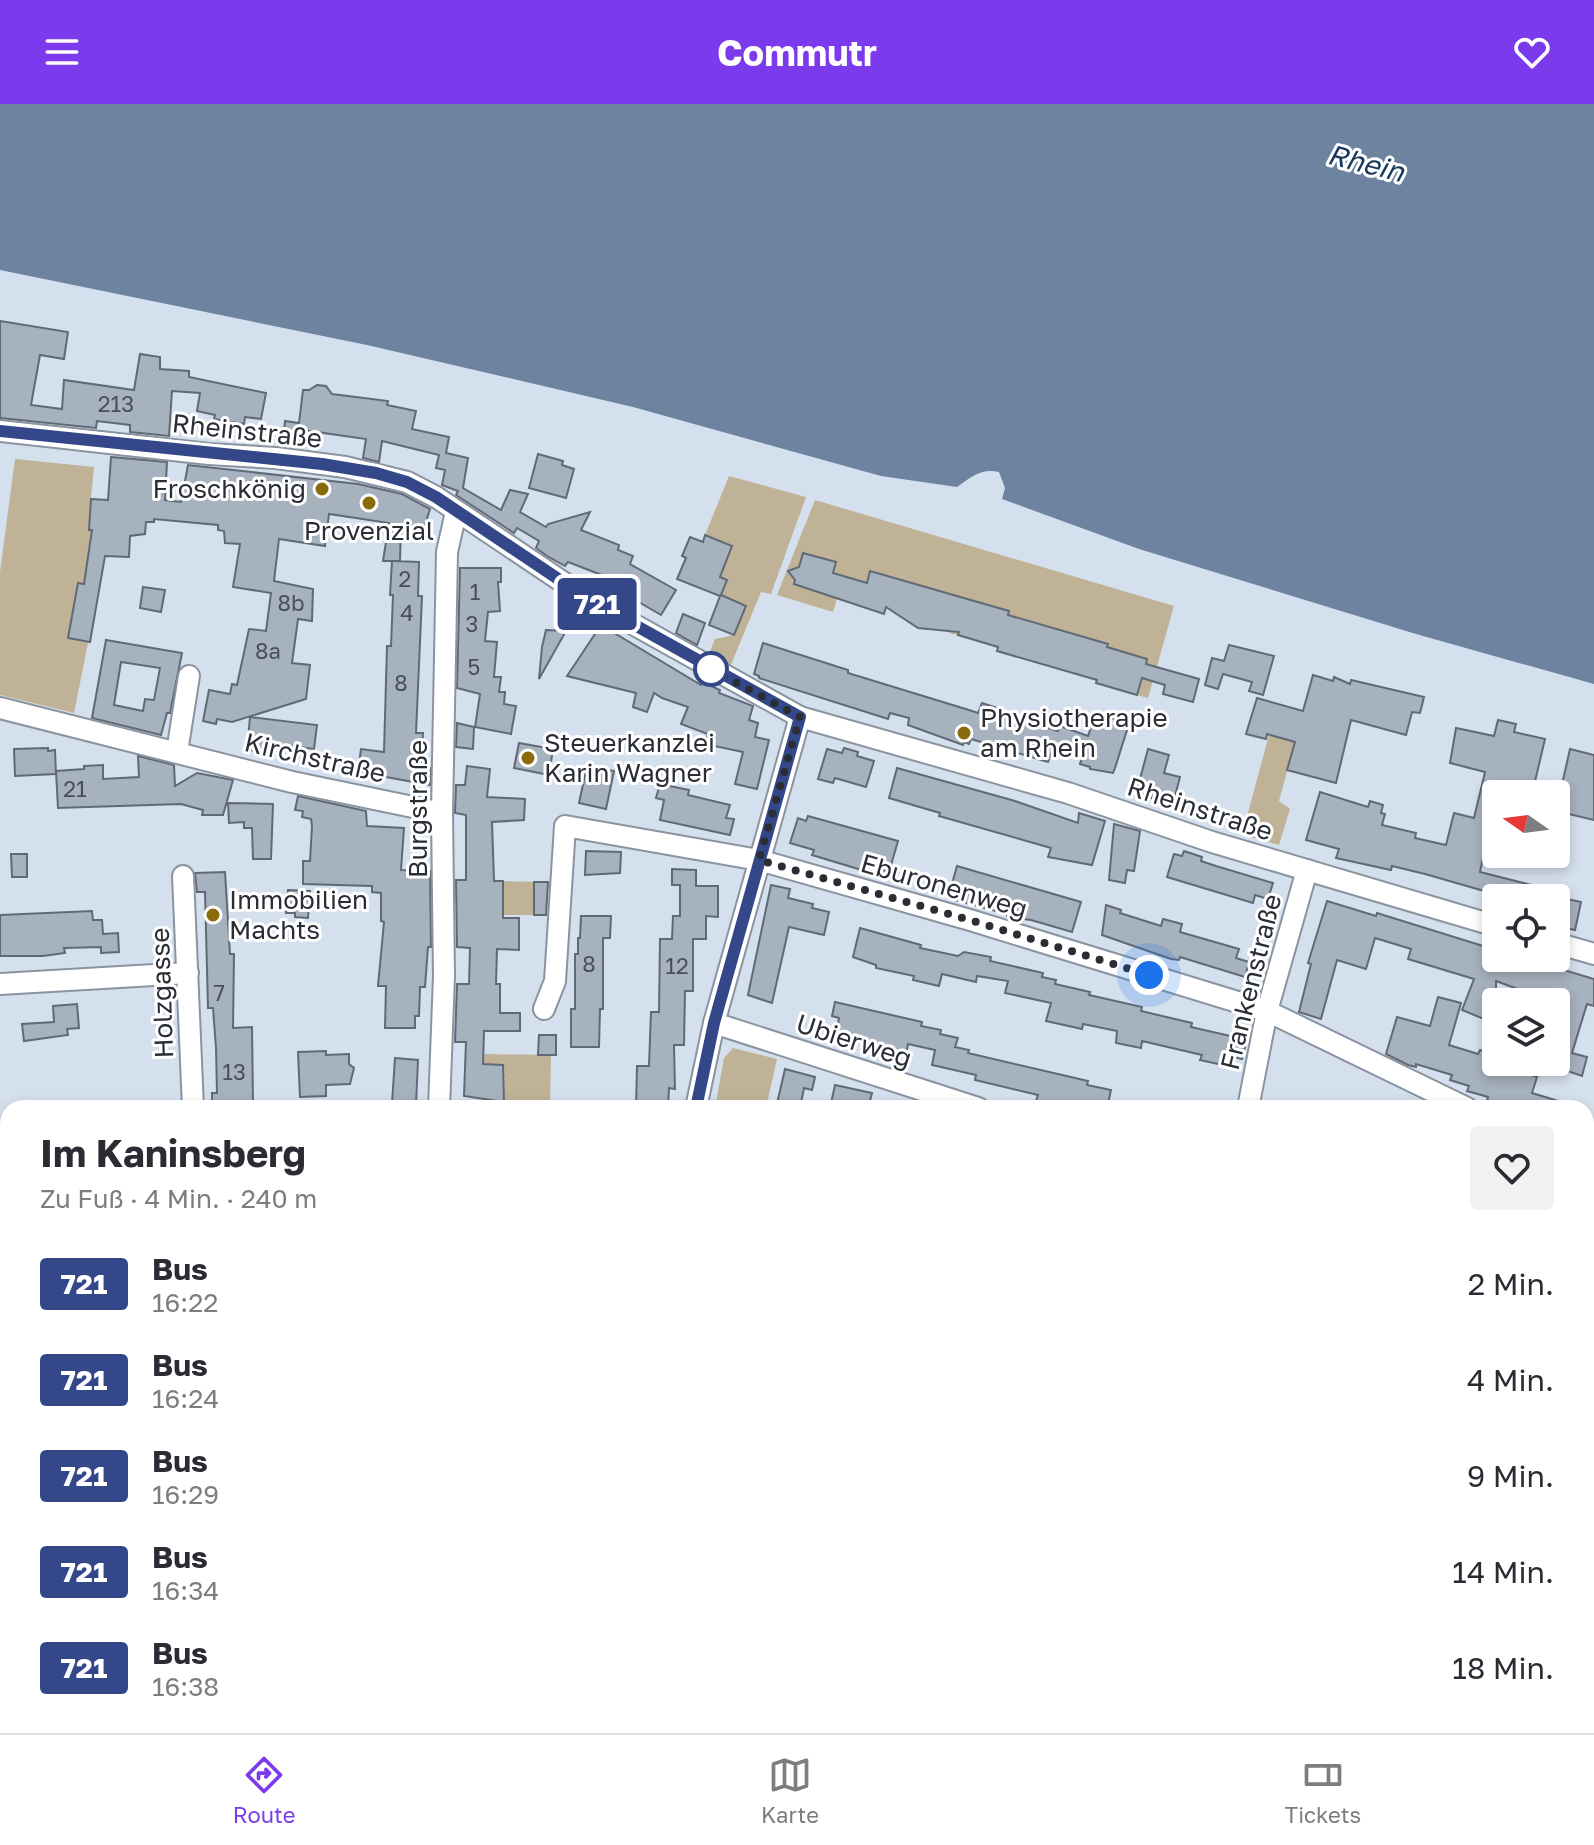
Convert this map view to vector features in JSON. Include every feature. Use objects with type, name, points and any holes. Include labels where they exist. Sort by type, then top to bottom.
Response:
[{"type":"street","name":"Rheinstraße","points":[[0,431],[345,467],[407,482],[436,497],[588,599],[800,717],[1068,793],[1212,842],[1482,922]]},
{"type":"street","name":"Burgstraße","points":[[439,1100],[444,976],[442,813],[447,552],[456,512]]},
{"type":"street","points":[[177,752],[189,676]]},
{"type":"street","name":"Kirchstraße","points":[[0,708],[292,782],[442,813]]},
{"type":"street","points":[[698,1100],[714,1023],[800,717]]},
{"type":"street","name":"Eburonenweg","points":[[544,1009],[555,981],[565,826],[759,860],[970,920],[1267,1011],[1451,1100]]},
{"type":"street","name":"Frankenstraße","points":[[1250,1100],[1267,1011],[1307,870]]},
{"type":"street","name":"Holzgasse","points":[[183,876],[193,1100]]},
{"type":"street","points":[[1570,947],[1594,954]]},
{"type":"street","points":[[0,984],[188,973]]},
{"type":"street","name":"Ubierweg","points":[[714,1023],[953,1100]]},
{"type":"shaded area","points":[[15,459],[94,467],[91,498],[107,500],[104,563],[74,713],[0,695],[0,572]]},
{"type":"shaded area","points":[[729,476],[806,497],[771,594],[761,592],[730,667],[708,656],[715,639],[734,635],[746,606],[728,598],[716,607],[727,580],[720,577],[705,535]]},
{"type":"shaded area","points":[[815,500],[1174,606],[1148,698],[1137,695],[1146,672],[1146,659],[1107,647],[1108,643],[1047,628],[1008,615],[1009,611],[981,606],[982,603],[970,600],[958,635],[949,633],[959,597],[919,585],[892,587],[894,578],[871,571],[867,583],[833,573],[835,562],[803,553],[798,569],[792,570],[796,578],[794,584],[826,594],[839,591],[833,612],[777,595]]},
{"type":"shaded area","points":[[1294,724],[1300,724],[1279,801],[1290,809],[1279,845],[1242,835],[1269,735],[1289,740]]},
{"type":"shaded area","points":[[503,881],[534,882],[534,915],[503,915]]},
{"type":"shaded area","points":[[733,1048],[777,1059],[768,1100],[716,1100],[724,1058]]},
{"type":"shaded area","points":[[483,1054],[551,1055],[550,1100],[501,1100],[502,1082],[506,1079],[499,1079],[503,1065],[483,1064]]},
{"type":"water","name":"Rhein","points":[[0,104],[1594,104],[1594,684],[1416,634],[1139,549],[1002,499],[1005,488],[999,472],[982,472],[957,487],[881,476],[633,407],[367,345],[0,270]]},
{"type":"building","points":[[0,321],[68,332],[64,359],[40,355],[31,405],[62,409],[64,380],[134,390],[140,354],[160,357],[160,369],[189,371],[189,377],[266,393],[261,419],[245,417],[244,424],[214,419],[215,415],[197,411],[200,393],[172,391],[169,436],[130,432],[130,425],[97,421],[96,428],[0,418]]},
{"type":"building","points":[[317,385],[326,386],[332,394],[388,401],[387,405],[416,411],[412,429],[449,437],[446,453],[468,458],[463,488],[501,510],[510,490],[528,494],[520,512],[546,527],[590,512],[581,530],[619,545],[618,550],[633,556],[630,564],[676,590],[661,615],[625,594],[628,589],[605,580],[607,577],[568,562],[565,566],[547,556],[536,548],[539,541],[517,528],[514,533],[456,495],[458,491],[442,485],[445,470],[436,468],[439,455],[382,441],[379,462],[363,458],[366,439],[302,430],[300,448],[283,445],[285,421],[299,423],[303,390]]},
{"type":"building","points":[[538,454],[563,461],[562,465],[574,469],[566,498],[529,488]]},
{"type":"building","points":[[111,457],[167,462],[165,500],[181,502],[188,465],[358,484],[402,494],[430,509],[422,535],[401,527],[400,561],[393,561],[419,562],[418,596],[422,596],[416,733],[423,733],[421,766],[430,768],[430,785],[358,772],[361,749],[384,752],[387,646],[391,646],[393,595],[390,595],[392,561],[383,561],[389,523],[329,514],[325,546],[279,539],[274,581],[313,589],[312,621],[298,619],[292,663],[310,665],[306,699],[232,722],[217,719],[216,724],[203,721],[209,690],[230,694],[232,684],[237,685],[249,629],[266,631],[271,593],[233,587],[240,544],[225,543],[224,531],[218,530],[218,525],[154,519],[154,522],[146,522],[145,534],[130,536],[129,557],[105,556],[90,642],[68,638],[78,583],[84,584],[92,530],[89,530],[91,499],[108,500]]},
{"type":"building","points":[[705,535],[732,546],[720,577],[727,580],[721,595],[746,606],[734,635],[709,625],[720,596],[677,579],[690,537],[703,542]]},
{"type":"building","points":[[803,553],[836,562],[833,573],[867,583],[870,571],[1009,611],[1008,615],[1108,644],[1107,647],[1147,659],[1146,664],[1199,679],[1193,702],[1163,694],[1165,685],[1142,678],[1137,695],[1096,683],[1097,680],[997,651],[998,647],[958,635],[959,632],[918,628],[886,607],[884,614],[794,584],[795,580],[788,571],[799,567]]},
{"type":"building","points":[[460,568],[501,568],[501,582],[498,582],[500,611],[488,612],[485,641],[497,642],[494,677],[501,677],[499,692],[505,692],[504,704],[516,706],[511,734],[475,727],[480,694],[457,688]]},
{"type":"building","points":[[143,587],[165,590],[161,612],[140,608]]},
{"type":"building","points":[[683,614],[705,623],[697,645],[676,633]]},
{"type":"building","points":[[601,625],[701,685],[702,682],[720,690],[719,693],[753,706],[749,720],[758,723],[755,737],[769,740],[757,789],[735,784],[743,752],[705,744],[708,734],[681,724],[688,707],[654,693],[647,712],[633,707],[636,693],[567,676]]},
{"type":"building","points":[[546,630],[566,631],[539,679],[542,647]]},
{"type":"building","points":[[106,640],[182,653],[170,713],[167,713],[161,735],[92,718]],"holes":[[[121,662],[160,668],[154,700],[145,699],[143,711],[114,705]]]},
{"type":"building","points":[[763,643],[978,713],[982,703],[997,708],[996,712],[1058,731],[1060,726],[1088,736],[1095,715],[1127,724],[1127,730],[1113,773],[1090,769],[1080,764],[1083,754],[1054,745],[1048,762],[971,739],[969,744],[964,742],[963,745],[908,725],[909,718],[890,713],[888,719],[759,678],[754,674]]},
{"type":"building","points":[[1229,645],[1274,656],[1263,695],[1249,691],[1252,682],[1223,674],[1218,689],[1205,685],[1212,658],[1224,661]]},
{"type":"building","points":[[1313,675],[1333,681],[1334,677],[1350,684],[1351,680],[1424,697],[1420,713],[1412,712],[1406,735],[1351,720],[1336,783],[1287,770],[1295,742],[1267,734],[1266,739],[1246,734],[1257,698],[1303,711]]},
{"type":"building","points":[[250,717],[317,725],[314,749],[265,743],[264,752],[247,750]]},
{"type":"building","points":[[1498,720],[1516,724],[1514,732],[1545,739],[1535,780],[1483,780],[1485,772],[1450,763],[1456,728],[1494,736]]},
{"type":"building","points":[[457,723],[474,727],[473,749],[456,747]]},
{"type":"building","points":[[519,743],[553,749],[549,775],[514,768]]},
{"type":"building","points":[[48,748],[48,751],[55,750],[56,774],[15,776],[14,749]]},
{"type":"building","points":[[844,748],[874,761],[866,787],[835,778],[833,783],[818,779],[827,749],[842,753]]},
{"type":"building","points":[[1148,749],[1169,755],[1164,773],[1180,777],[1173,804],[1136,794]]},
{"type":"building","points":[[1570,749],[1594,755],[1594,820],[1570,814],[1570,780],[1563,780]]},
{"type":"building","points":[[138,756],[174,765],[175,786],[197,773],[233,780],[223,815],[202,815],[203,810],[181,804],[58,808],[56,771],[103,765],[103,779],[139,777]]},
{"type":"building","points":[[467,766],[490,769],[487,797],[525,799],[524,820],[492,822],[494,881],[503,881],[503,918],[519,918],[519,950],[497,949],[496,984],[500,984],[500,1013],[520,1013],[520,1031],[484,1031],[483,1064],[503,1065],[504,1100],[464,1096],[466,1042],[455,1042],[457,984],[469,984],[470,948],[457,947],[456,880],[466,880],[466,815],[455,813],[456,785],[465,785]]},
{"type":"building","points":[[587,766],[614,771],[606,809],[579,803]]},
{"type":"building","points":[[897,768],[1015,801],[1078,823],[1079,813],[1105,821],[1092,865],[1048,857],[1051,848],[939,816],[940,813],[889,798]]},
{"type":"building","points":[[660,784],[689,790],[688,795],[730,805],[726,818],[734,819],[730,835],[660,820],[664,800],[656,798]]},
{"type":"building","points":[[1482,785],[1480,872],[1527,884],[1482,884],[1482,890],[1392,866],[1391,870],[1336,858],[1339,849],[1306,840],[1320,792],[1368,807],[1370,801],[1383,805],[1381,813],[1385,814],[1382,825],[1416,833],[1415,838],[1446,845],[1454,813],[1474,818]]},
{"type":"building","points":[[298,796],[366,811],[367,826],[404,828],[401,870],[430,871],[431,947],[428,947],[425,987],[420,987],[419,1016],[415,1016],[415,1028],[385,1028],[386,986],[378,986],[384,922],[381,921],[381,893],[372,892],[372,886],[303,884],[303,861],[310,861],[312,826],[311,819],[302,817],[303,811],[295,810]]},
{"type":"building","points":[[228,803],[273,804],[271,859],[253,859],[252,828],[244,828],[244,822],[229,823]]},
{"type":"building","points":[[808,816],[898,841],[889,872],[882,870],[880,876],[812,855],[814,850],[790,843],[798,818],[806,821]]},
{"type":"building","points":[[1114,824],[1140,831],[1134,871],[1127,870],[1125,883],[1109,880]]},
{"type":"building","points":[[586,851],[621,852],[620,873],[585,875]]},
{"type":"building","points":[[1184,851],[1202,857],[1201,861],[1273,883],[1268,899],[1255,895],[1253,903],[1167,877],[1174,854],[1182,856]]},
{"type":"building","points":[[11,854],[27,854],[27,877],[12,877]]},
{"type":"building","points":[[957,866],[1081,902],[1072,932],[948,898]]},
{"type":"building","points":[[672,869],[696,870],[696,886],[718,886],[718,917],[706,916],[706,939],[693,939],[693,991],[685,991],[684,1045],[674,1045],[675,1089],[669,1088],[668,1100],[636,1100],[637,1066],[649,1066],[651,1012],[659,1012],[660,939],[672,939],[673,916],[680,916],[680,885],[672,885]]},
{"type":"building","points":[[225,872],[230,954],[234,954],[233,1028],[252,1027],[253,1100],[212,1100],[212,1093],[217,1093],[216,1048],[213,1008],[208,1008],[205,892],[197,892],[195,873]]},
{"type":"building","points":[[534,882],[548,882],[546,915],[534,915]]},
{"type":"building","points":[[771,885],[790,889],[788,898],[813,904],[812,908],[829,912],[824,935],[789,927],[772,1003],[748,995]]},
{"type":"building","points":[[288,890],[310,891],[308,918],[286,913]]},
{"type":"building","points":[[1570,900],[1581,902],[1575,930],[1570,929]]},
{"type":"building","points":[[1327,901],[1482,946],[1482,972],[1570,972],[1594,979],[1594,1006],[1587,1004],[1572,1053],[1587,1057],[1582,1076],[1570,1072],[1570,988],[1515,988],[1496,981],[1496,988],[1482,988],[1482,1018],[1462,1010],[1474,979],[1408,959],[1411,949],[1375,938],[1366,969],[1337,960],[1321,1019],[1299,1012],[1311,964],[1308,963]]},
{"type":"building","points":[[1106,905],[1121,910],[1120,913],[1161,926],[1163,919],[1182,924],[1180,932],[1239,949],[1236,958],[1249,962],[1245,977],[1180,957],[1179,960],[1171,959],[1102,935]]},
{"type":"building","points":[[92,911],[93,920],[102,920],[103,934],[118,933],[119,952],[101,953],[101,947],[64,948],[65,953],[43,956],[0,956],[0,915]]},
{"type":"building","points":[[581,916],[611,916],[610,938],[603,938],[603,1009],[600,1009],[599,1047],[571,1047],[575,954],[578,954]]},
{"type":"building","points":[[860,928],[921,945],[920,948],[958,956],[964,952],[991,957],[990,961],[1043,973],[1042,977],[1056,980],[1055,984],[1142,1007],[1141,1011],[1192,1023],[1191,1027],[1239,1038],[1238,1041],[1246,1043],[1242,1059],[1234,1057],[1232,1067],[1200,1060],[1202,1055],[1142,1041],[1141,1048],[1116,1043],[1117,1031],[1083,1024],[1082,1029],[1046,1021],[1051,1003],[1005,993],[1008,981],[977,976],[976,982],[942,974],[939,986],[913,980],[914,976],[876,968],[876,965],[853,957]]},
{"type":"building","points":[[1438,997],[1461,1003],[1449,1045],[1478,1054],[1482,1051],[1482,1076],[1534,1076],[1537,1077],[1532,1093],[1555,1100],[1487,1100],[1488,1097],[1467,1091],[1469,1086],[1450,1080],[1452,1075],[1416,1064],[1416,1067],[1408,1065],[1386,1054],[1397,1017],[1430,1026]]},
{"type":"building","points":[[835,1002],[922,1022],[921,1026],[958,1038],[955,1047],[969,1050],[968,1053],[1088,1081],[1087,1085],[1111,1090],[1109,1100],[1036,1100],[1038,1095],[975,1080],[976,1075],[932,1065],[935,1050],[908,1044],[906,1054],[836,1035],[839,1018],[832,1016]]},
{"type":"building","points":[[77,1004],[79,1028],[67,1029],[68,1035],[24,1041],[22,1024],[54,1022],[53,1006]]},
{"type":"building","points":[[539,1035],[556,1035],[556,1055],[538,1055]]},
{"type":"building","points":[[326,1051],[326,1055],[349,1054],[349,1064],[354,1068],[350,1084],[326,1085],[326,1096],[300,1097],[298,1052]]},
{"type":"building","points":[[395,1058],[418,1060],[416,1100],[392,1100]]},
{"type":"building","points":[[785,1069],[815,1077],[812,1090],[804,1088],[802,1100],[778,1100]]},
{"type":"building","points":[[835,1085],[872,1093],[870,1100],[832,1100]]},
{"type":"bus line","name":"721","points":[[0,431],[209,454],[276,458],[345,467],[407,482],[436,497],[588,599],[800,717],[714,1023],[698,1100]]},
{"type":"place","name":"Froschkönig","points":[[322,489]]},
{"type":"place","name":"Provenzial","points":[[369,503]]},
{"type":"place","name":"Physiotherapie am Rhein","points":[[964,733]]},
{"type":"place","name":"Steuerkanzlei Karin Wagner","points":[[528,758]]},
{"type":"place","name":"Immobilien Machts","points":[[213,915]]},
{"type":"route","points":[[711,669],[800,717],[759,860],[1149,975]]}]
